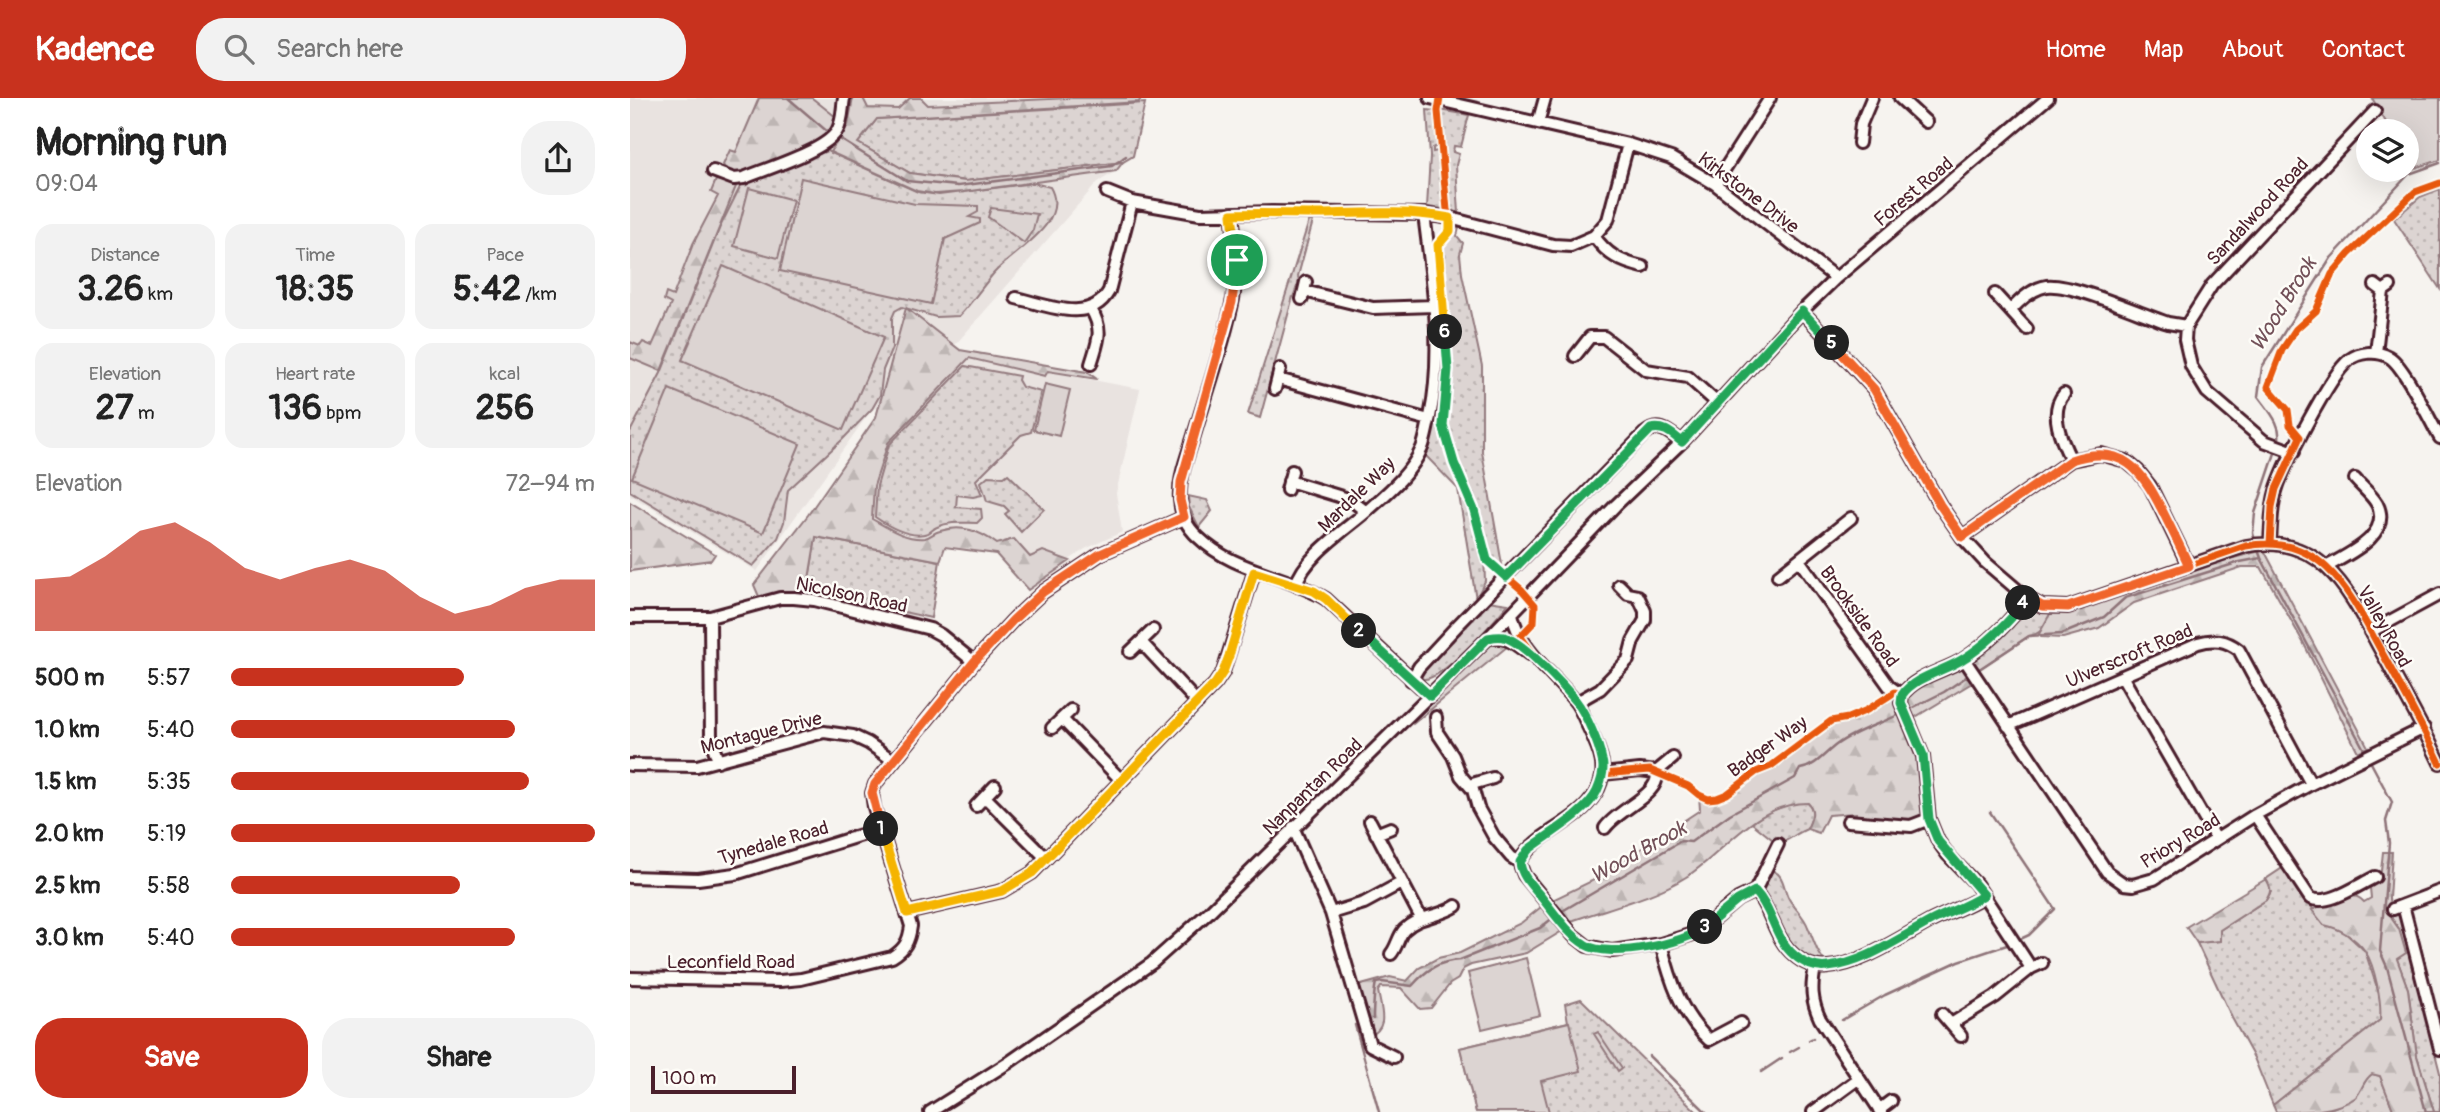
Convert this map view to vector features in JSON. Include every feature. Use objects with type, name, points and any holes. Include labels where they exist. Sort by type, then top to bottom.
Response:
[{"type":"street","points":[[713,171],[734,179],[744,178],[830,141],[841,121],[844,98]]},
{"type":"street","points":[[1538,123],[1545,98]]},
{"type":"street","points":[[1715,184],[1770,98]]},
{"type":"street","points":[[1859,144],[1861,124],[1872,98]]},
{"type":"street","points":[[1900,98],[1926,122]]},
{"type":"street","name":"Forest Road","points":[[1802,311],[1836,278],[2048,98]]},
{"type":"street","name":"Kirkstone Drive","points":[[1436,99],[1628,144],[1671,158],[1715,184],[1836,278]]},
{"type":"street","points":[[1904,120],[1912,110]]},
{"type":"street","name":"Sandalwood Road","points":[[2370,119],[2375,111]]},
{"type":"street","name":"Sandalwood Road","points":[[2186,326],[2212,285],[2356,137]]},
{"type":"street","points":[[1107,192],[1132,202],[1200,214],[1424,214],[1564,246],[1580,244],[1602,229],[1611,211],[1628,144]]},
{"type":"street","points":[[1021,302],[1068,310],[1091,309],[1102,303],[1109,291],[1132,202]]},
{"type":"street","points":[[1232,214],[1236,241],[1236,280],[1226,326],[1184,467],[1180,492],[1184,517],[1190,529],[1209,547],[1228,559],[1254,572],[1296,585],[1326,599],[1430,696]]},
{"type":"street","name":"Mardale Way","points":[[1296,585],[1298,576],[1311,560],[1388,492],[1416,458],[1426,438],[1437,377],[1434,306],[1424,214]]},
{"type":"street","points":[[1594,236],[1612,256],[1631,259],[1643,267]]},
{"type":"street","points":[[2011,310],[2025,296],[2045,286],[2065,286],[2168,323],[2186,326],[2185,340],[2191,366],[2207,392],[2252,433],[2273,446],[2289,450]]},
{"type":"street","points":[[2376,353],[2383,287]]},
{"type":"street","points":[[1304,291],[1373,308],[1434,306]]},
{"type":"street","points":[[1995,293],[2027,329]]},
{"type":"street","points":[[1091,309],[1098,321],[1100,333],[1091,364]]},
{"type":"street","name":"Nanpantan Road","points":[[930,1112],[1008,1063],[1152,963],[1208,913],[1430,696],[1682,442],[1802,311]]},
{"type":"street","name":"Valley Road","points":[[1802,311],[1874,389],[1940,505],[1962,537],[1985,562],[2027,598],[2042,606],[2068,607],[2246,546],[2266,543],[2292,549],[2326,567],[2348,591],[2424,728],[2440,763]]},
{"type":"street","points":[[1575,356],[1590,337],[1604,337],[1646,370],[1688,377],[1716,402]]},
{"type":"street","points":[[2266,543],[2276,489],[2289,450],[2342,367],[2351,358],[2376,353],[2395,361],[2440,438]]},
{"type":"street","points":[[1278,379],[1429,420]]},
{"type":"street","points":[[2059,397],[2059,429],[2071,460]]},
{"type":"street","points":[[1412,680],[1419,667],[1457,626],[1644,435],[1659,427],[1668,430],[1682,442]]},
{"type":"street","points":[[1962,537],[2071,460],[2101,454],[2126,461],[2150,486],[2189,566]]},
{"type":"street","points":[[2326,567],[2368,542],[2378,526],[2379,513],[2376,504],[2355,479]]},
{"type":"street","points":[[1289,481],[1345,498],[1366,512]]},
{"type":"street","points":[[1184,517],[1100,554],[1043,592],[974,662],[875,784],[872,793],[907,913],[1002,891],[1032,873],[1120,779],[1198,703],[1223,672],[1254,572]]},
{"type":"street","name":"Brookside Road","points":[[1778,576],[1851,518]]},
{"type":"street","name":"Brookside Road","points":[[1798,560],[1889,686],[1902,695],[1917,682],[1964,659],[2016,613],[2027,598]]},
{"type":"street","points":[[1577,702],[1600,690],[1609,678],[1632,664],[1633,641],[1645,621],[1645,611],[1642,593],[1628,593],[1619,585]]},
{"type":"street","points":[[2370,632],[2440,594]]},
{"type":"street","name":"Nicolson Road","points":[[630,617],[710,617],[780,598],[814,600],[930,629],[974,662]]},
{"type":"street","points":[[1512,614],[1514,626],[1539,662]]},
{"type":"street","points":[[710,617],[711,740],[718,761]]},
{"type":"street","points":[[1130,652],[1153,630]]},
{"type":"street","points":[[1488,638],[1508,638],[1539,662],[1577,702],[1603,762],[1603,774],[1597,793],[1586,806],[1528,850],[1520,862]]},
{"type":"street","name":"Ulverscroft Road","points":[[2008,726],[2208,640],[2230,643],[2239,650],[2311,784]]},
{"type":"street","points":[[1141,642],[1198,703]]},
{"type":"street","name":"Priory Road","points":[[1964,659],[2107,873],[2133,885],[2154,879],[2255,815],[2424,728]]},
{"type":"street","points":[[2122,676],[2216,839]]},
{"type":"street","points":[[1902,695],[1905,712],[1923,755],[1929,819],[1938,841],[1984,895],[2014,942],[2036,965],[1995,997],[1951,1024]]},
{"type":"street","points":[[1052,729],[1071,710]]},
{"type":"street","points":[[1436,718],[1437,732],[1453,756],[1461,776],[1469,785],[1494,837],[1511,857],[1520,862],[1524,875],[1562,922],[1587,946],[1612,951],[1661,944],[1699,932],[1738,900],[1755,891],[1778,844]]},
{"type":"street","points":[[1062,719],[1120,779]]},
{"type":"street","name":"Montague Drive","points":[[630,765],[697,766],[824,732],[853,736],[894,761]]},
{"type":"street","points":[[1424,737],[1437,732]]},
{"type":"street","points":[[1603,774],[1640,770],[1656,772],[1673,758]]},
{"type":"street","points":[[1606,821],[1653,790],[1658,777],[1656,772]]},
{"type":"street","points":[[1469,785],[1493,778]]},
{"type":"street","points":[[976,806],[995,786]]},
{"type":"street","points":[[985,797],[1046,858]]},
{"type":"street","points":[[2255,815],[2310,898],[2317,901],[2326,900],[2363,889],[2375,877]]},
{"type":"street","points":[[1853,818],[1911,826],[1929,819]]},
{"type":"street","points":[[1370,821],[1421,918]]},
{"type":"street","name":"Tynedale Road","points":[[630,877],[698,879],[735,874],[881,828]]},
{"type":"street","points":[[1293,828],[1331,913],[1370,1045],[1394,1057]]},
{"type":"street","points":[[1376,834],[1391,828]]},
{"type":"street","points":[[1331,913],[1364,903],[1401,883]]},
{"type":"street","points":[[1755,891],[1766,906],[1780,938],[1792,954],[1815,967],[1829,967],[1871,953],[1984,895]]},
{"type":"street","points":[[2440,891],[2398,907],[2440,1049]]},
{"type":"street","points":[[1391,954],[1405,929],[1421,918],[1456,906]]},
{"type":"street","name":"Leconfield Road","points":[[630,978],[780,981],[801,979],[891,957],[902,951],[910,936],[907,913]]},
{"type":"street","points":[[1661,944],[1678,998],[1706,1044],[1741,1023]]},
{"type":"street","points":[[1815,967],[1811,993],[1812,1003],[1820,1019],[1880,1111],[1891,1101]]},
{"type":"street","points":[[1942,1014],[1961,1036]]},
{"type":"street","points":[[1813,1112],[1858,1079]]},
{"type":"shaded area","points":[[630,98],[1106,98],[864,110],[1044,179],[1116,171],[1098,182],[955,345],[869,413],[757,571],[630,495]]},
{"type":"shaded area","points":[[962,355],[1140,389],[1116,493],[1122,532],[1085,549],[1029,588],[994,548],[895,535],[816,510]]},
{"type":"green space","points":[[759,98],[812,98],[836,117],[832,129],[823,140],[736,175],[729,173],[723,165],[730,150],[736,152]]},
{"type":"green space","points":[[853,98],[863,98],[868,108],[898,109],[910,98],[921,98],[928,105],[1069,98],[1141,98],[1139,102],[877,119],[858,143],[910,173],[965,181],[1123,162],[1116,171],[935,194],[917,191],[830,152],[848,125]]},
{"type":"green space","points":[[2372,98],[2440,98],[2440,160],[2419,167],[2419,119],[2384,119]]},
{"type":"green space","points":[[1145,103],[1133,156],[1123,162],[966,181],[910,173],[858,143],[877,119]]},
{"type":"green space","points":[[1427,110],[1434,111],[1437,146],[1433,148],[1433,152],[1438,151],[1444,209],[1427,207],[1430,156]]},
{"type":"green space","points":[[1440,110],[1469,115],[1461,147],[1454,146],[1453,152],[1459,154],[1456,165],[1459,213],[1449,209]]},
{"type":"green space","points":[[827,151],[918,192],[939,195],[1034,183],[1050,187],[1054,200],[1053,213],[1037,235],[994,273],[959,316],[936,317],[902,307],[895,311],[892,318],[892,348],[883,370],[880,395],[872,409],[842,440],[788,490],[784,522],[778,538],[753,566],[630,491],[630,432],[661,373],[720,227],[742,183]]},
{"type":"green space","points":[[801,178],[915,204],[978,206],[978,212],[969,217],[980,219],[980,223],[945,239],[931,304],[780,271]]},
{"type":"green space","points":[[716,180],[737,184],[661,371],[630,358],[630,342],[640,346],[643,342],[652,346],[671,304],[664,300],[666,293],[673,296],[693,244],[718,196],[711,192]]},
{"type":"green space","points":[[749,188],[793,200],[778,258],[734,246]]},
{"type":"green space","points":[[2440,189],[2440,289],[2394,219],[2420,197]]},
{"type":"green space","points":[[991,208],[1037,214],[1033,230],[1024,243],[988,217]]},
{"type":"green space","points":[[1309,221],[1313,221],[1298,276],[1299,281],[1260,418],[1248,414]]},
{"type":"green space","points":[[1455,228],[1459,228],[1457,236],[1463,243],[1460,254],[1462,274],[1482,366],[1482,452],[1503,570],[1499,569],[1489,555],[1472,496],[1451,450],[1446,425],[1449,373],[1440,255],[1443,245]]},
{"type":"green space","points":[[723,266],[884,337],[843,430],[682,360]]},
{"type":"green space","points":[[906,308],[960,350],[1087,372],[1097,379],[1048,371],[1045,376],[969,358],[888,443],[874,486],[872,519],[897,533],[918,538],[956,528],[977,532],[997,544],[1014,539],[1030,557],[1043,551],[1070,561],[1028,590],[996,554],[945,547],[940,561],[816,537],[807,591],[787,591],[760,599],[754,585],[808,515],[876,417]]},
{"type":"green space","points":[[965,366],[1019,376],[1022,387],[1041,392],[1031,432],[1021,435],[976,480],[982,495],[957,495],[956,507],[981,509],[982,518],[977,523],[947,524],[921,534],[900,531],[875,517],[877,486],[889,445]]},
{"type":"green space","points":[[1045,384],[1070,390],[1059,436],[1034,430]]},
{"type":"green space","points":[[669,389],[800,444],[763,533],[632,478]]},
{"type":"green space","points":[[1433,425],[1438,427],[1467,499],[1484,556],[1485,581],[1476,599],[1458,489],[1425,455]]},
{"type":"green space","points":[[1008,474],[1044,509],[1021,532],[1005,514],[1009,511],[1004,506],[987,501],[981,482],[988,476],[1004,477]]},
{"type":"green space","points":[[1188,496],[1207,500],[1212,511],[1199,527],[1189,507]]},
{"type":"green space","points":[[630,502],[715,554],[711,560],[630,571]]},
{"type":"green space","points":[[816,537],[940,561],[931,618],[807,591]]},
{"type":"green space","points":[[2264,550],[2368,747],[2358,752],[2303,642],[2261,567],[2242,567],[2134,603],[2099,628],[2063,638],[2041,637],[2039,634],[2050,614],[2072,612],[2191,569]]},
{"type":"green space","points":[[2027,598],[2054,608],[2045,626],[1973,673],[1964,659]]},
{"type":"green space","points":[[1488,601],[1508,604],[1455,661],[1442,671],[1423,679],[1421,671]]},
{"type":"green space","points":[[1499,641],[1508,646],[1412,723],[1489,646]]},
{"type":"green space","points":[[1964,659],[1977,680],[1909,721],[1918,741],[1929,819],[1911,826],[1856,821],[1856,813],[1828,815],[1819,833],[1807,829],[1812,812],[1808,803],[1789,805],[1772,811],[1742,830],[1701,866],[1673,884],[1574,920],[1567,928],[1526,953],[1463,969],[1458,979],[1450,984],[1431,1008],[1420,1009],[1401,988],[1381,987],[1378,991],[1382,1024],[1368,1037],[1354,987],[1390,977],[1407,981],[1419,968],[1438,958],[1460,953],[1521,923],[1546,903],[1592,881],[1700,810],[1699,795],[1709,799],[1727,794],[1756,772],[1771,766],[1831,721],[1867,710],[1895,692]]},
{"type":"green space","points":[[1792,803],[1808,803],[1812,816],[1807,829],[1786,841],[1778,844],[1752,823],[1766,813]]},
{"type":"green space","points":[[2383,852],[2392,852],[2389,899],[2392,919],[2399,929],[2406,953],[2397,959],[2408,989],[2417,1056],[2434,1112],[2394,1112],[2380,1076],[2372,1074],[2356,1097],[2339,1106],[2276,1112],[2273,1105],[2380,1020],[2377,985],[2365,951],[2347,934],[2324,925],[2312,910],[2345,896],[2358,897],[2364,902],[2371,898],[2370,888],[2380,880]]},
{"type":"green space","points":[[2284,867],[2324,925],[2340,928],[2365,951],[2382,1003],[2380,1020],[2273,1105],[2254,1058],[2197,943],[2219,941],[2220,930],[2266,900],[2271,892],[2266,879]]},
{"type":"green space","points":[[1767,869],[1780,876],[1789,899],[1804,919],[1819,953],[1829,967],[1792,954],[1760,896]]},
{"type":"green space","points":[[2266,879],[2270,889],[2266,900],[2220,930],[2220,941],[2197,943],[2186,927]]},
{"type":"green space","points":[[2396,914],[2403,919],[2428,1013],[2426,1018],[2440,1073],[2440,1112],[2434,1112],[2417,1056],[2408,989],[2397,959],[2399,929],[2391,915]]},
{"type":"green space","points":[[1526,958],[1540,1015],[1482,1029],[1468,973]]},
{"type":"green space","points":[[1581,999],[1697,1112],[1476,1112],[1460,1048],[1568,1022],[1565,1004]]},
{"type":"green space","points":[[1569,1022],[1581,1071],[1541,1081],[1549,1112],[1476,1112],[1460,1048]]},
{"type":"green space","points":[[1598,1032],[1622,1068],[1618,1071],[1594,1034]]},
{"type":"green space","points":[[2372,1074],[2380,1076],[2394,1112],[2321,1112],[2348,1100]]},
{"type":"waterway","points":[[788,98],[829,133]]},
{"type":"waterway","points":[[835,136],[907,181],[958,186],[1112,166],[1126,156]]},
{"type":"waterway","name":"Wood Brook","points":[[2278,443],[2277,424],[2258,396],[2262,367],[2331,258],[2409,174],[2440,163]]},
{"type":"waterway","name":"Wood Brook","points":[[2255,541],[2255,513],[2276,450]]},
{"type":"waterway","name":"Wood Brook","points":[[1975,672],[2029,636],[2062,634],[2104,617],[2125,598],[2261,558],[2258,550]]},
{"type":"waterway","points":[[2261,558],[2366,753]]},
{"type":"waterway","name":"Wood Brook","points":[[1908,710],[1944,692],[1969,675]]},
{"type":"waterway","name":"Wood Brook","points":[[1559,913],[1681,841],[1691,842],[1730,814],[1795,778],[1800,769],[1815,763],[1844,740],[1902,713]]},
{"type":"waterway","points":[[2369,759],[2392,802],[2386,821],[2389,843],[2380,951],[2387,967],[2426,1112]]},
{"type":"waterway","points":[[1990,812],[2055,909],[2029,935],[2016,941]]},
{"type":"waterway","name":"Wood Brook","points":[[1373,1019],[1376,983],[1412,986],[1422,975],[1439,964],[1460,960],[1540,928],[1554,917]]},
{"type":"waterway","points":[[1842,1020],[1885,995],[1959,961],[2010,944]]},
{"type":"waterway","name":"Wood Brook","points":[[1355,1025],[1379,1112]]},
{"type":"waterway","points":[[1809,1040],[1813,1038]]},
{"type":"waterway","points":[[1790,1052],[1799,1047]]},
{"type":"waterway","points":[[1649,1056],[1706,1112]]},
{"type":"waterway","points":[[1761,1072],[1782,1058]]},
{"type":"cycle path","points":[[1440,98],[1438,111],[1450,220],[1448,232],[1438,245],[1448,369],[1443,425],[1449,448],[1474,510],[1487,560],[1535,605],[1534,622],[1514,643]]},
{"type":"cycle path","points":[[2270,544],[2276,489],[2300,437],[2290,425],[2288,410],[2268,387],[2282,350],[2296,329],[2316,311],[2332,274],[2349,254],[2415,192],[2440,183]]},
{"type":"cycle path","name":"Badger Way","points":[[1521,637],[1539,662],[1577,702],[1598,747],[1603,762],[1603,774],[1650,770],[1688,786],[1708,799],[1717,798],[1727,794],[1756,772],[1771,766],[1831,721],[1867,710],[1895,692],[1902,695],[1922,678],[1964,659],[1998,632],[2027,598],[2042,606],[2068,607],[2246,546],[2274,544],[2297,549],[2317,560],[2334,575],[2361,614],[2440,763]]},
{"type":"route","points":[[1376,212],[1450,218],[1450,231],[1438,245],[1448,369],[1443,425],[1454,463],[1474,510],[1487,560],[1506,577],[1651,429],[1659,427],[1668,430],[1682,442],[1802,311],[1874,389],[1940,505],[1962,537],[2071,460],[2085,455],[2101,454],[2126,461],[2150,486],[2189,566],[2068,607],[2042,606],[2027,598],[2004,625],[1964,659],[1905,690],[1901,703],[1923,755],[1929,819],[1938,841],[1948,855],[1984,895],[1961,909],[1848,962],[1815,967],[1792,954],[1780,938],[1766,906],[1755,891],[1738,900],[1699,932],[1661,944],[1626,950],[1599,950],[1587,946],[1553,911],[1520,868],[1520,862],[1528,850],[1586,806],[1597,793],[1603,774],[1603,762],[1577,702],[1539,662],[1503,636],[1488,638],[1430,696],[1326,599],[1314,591],[1254,572],[1229,656],[1215,684],[1167,736],[1120,779],[1032,873],[1002,891],[907,913],[874,807],[872,793],[875,784],[974,662],[1043,592],[1122,542],[1184,517],[1180,492],[1184,467],[1226,326],[1236,280],[1237,260],[1232,214],[1376,212]]}]
